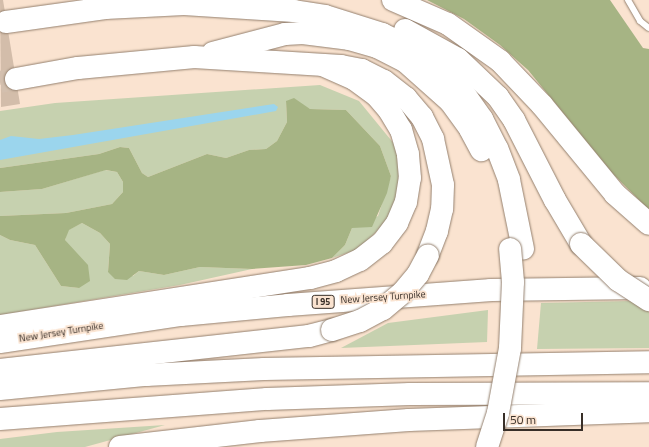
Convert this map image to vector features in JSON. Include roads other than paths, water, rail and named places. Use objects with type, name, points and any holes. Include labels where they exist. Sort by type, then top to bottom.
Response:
[{"type":"highway","points":[[393,0],[448,24],[500,60],[542,105],[615,194],[649,224]]},
{"type":"highway","points":[[6,22],[140,3],[190,2],[261,8],[325,16],[353,23],[413,48],[439,66],[462,89],[482,119],[497,148],[518,214],[510,348],[498,413],[487,447]]},
{"type":"highway","points":[[261,8],[290,2],[320,4],[354,11],[408,31],[458,59],[494,93],[514,120],[558,206],[581,244],[618,280],[649,300]]},
{"type":"highway","points":[[194,57],[285,34],[303,33],[349,39],[377,47],[406,62],[450,101],[470,129],[497,189],[526,281],[522,349],[510,416],[501,447]]},
{"type":"highway","points":[[0,370],[308,336],[360,321],[383,309],[408,286],[428,255],[437,231],[443,185],[433,139],[422,117],[406,98],[384,81],[362,70],[341,66],[194,57],[101,65],[16,79]]},
{"type":"highway","points":[[0,326],[310,278],[336,271],[360,260],[382,243],[397,223],[406,202],[410,178],[408,154],[401,130],[390,110],[376,95],[354,79],[323,65]]},
{"type":"highway","name":"New Jersey Turnpike","points":[[0,342],[181,315],[310,303],[492,290],[649,288]]},
{"type":"highway","points":[[0,389],[146,375],[264,369],[649,362]]},
{"type":"highway","points":[[0,419],[267,399],[410,394],[649,393]]},
{"type":"highway","points":[[120,447],[260,431],[409,420],[649,411]]},
{"type":"lane","points":[[628,0],[640,21],[649,28]]},
{"type":"water","points":[[274,104],[278,107],[276,111],[0,160],[0,140],[11,136],[39,139],[73,135]]},
{"type":"tunnel","points":[[0,82],[16,79]]}]
